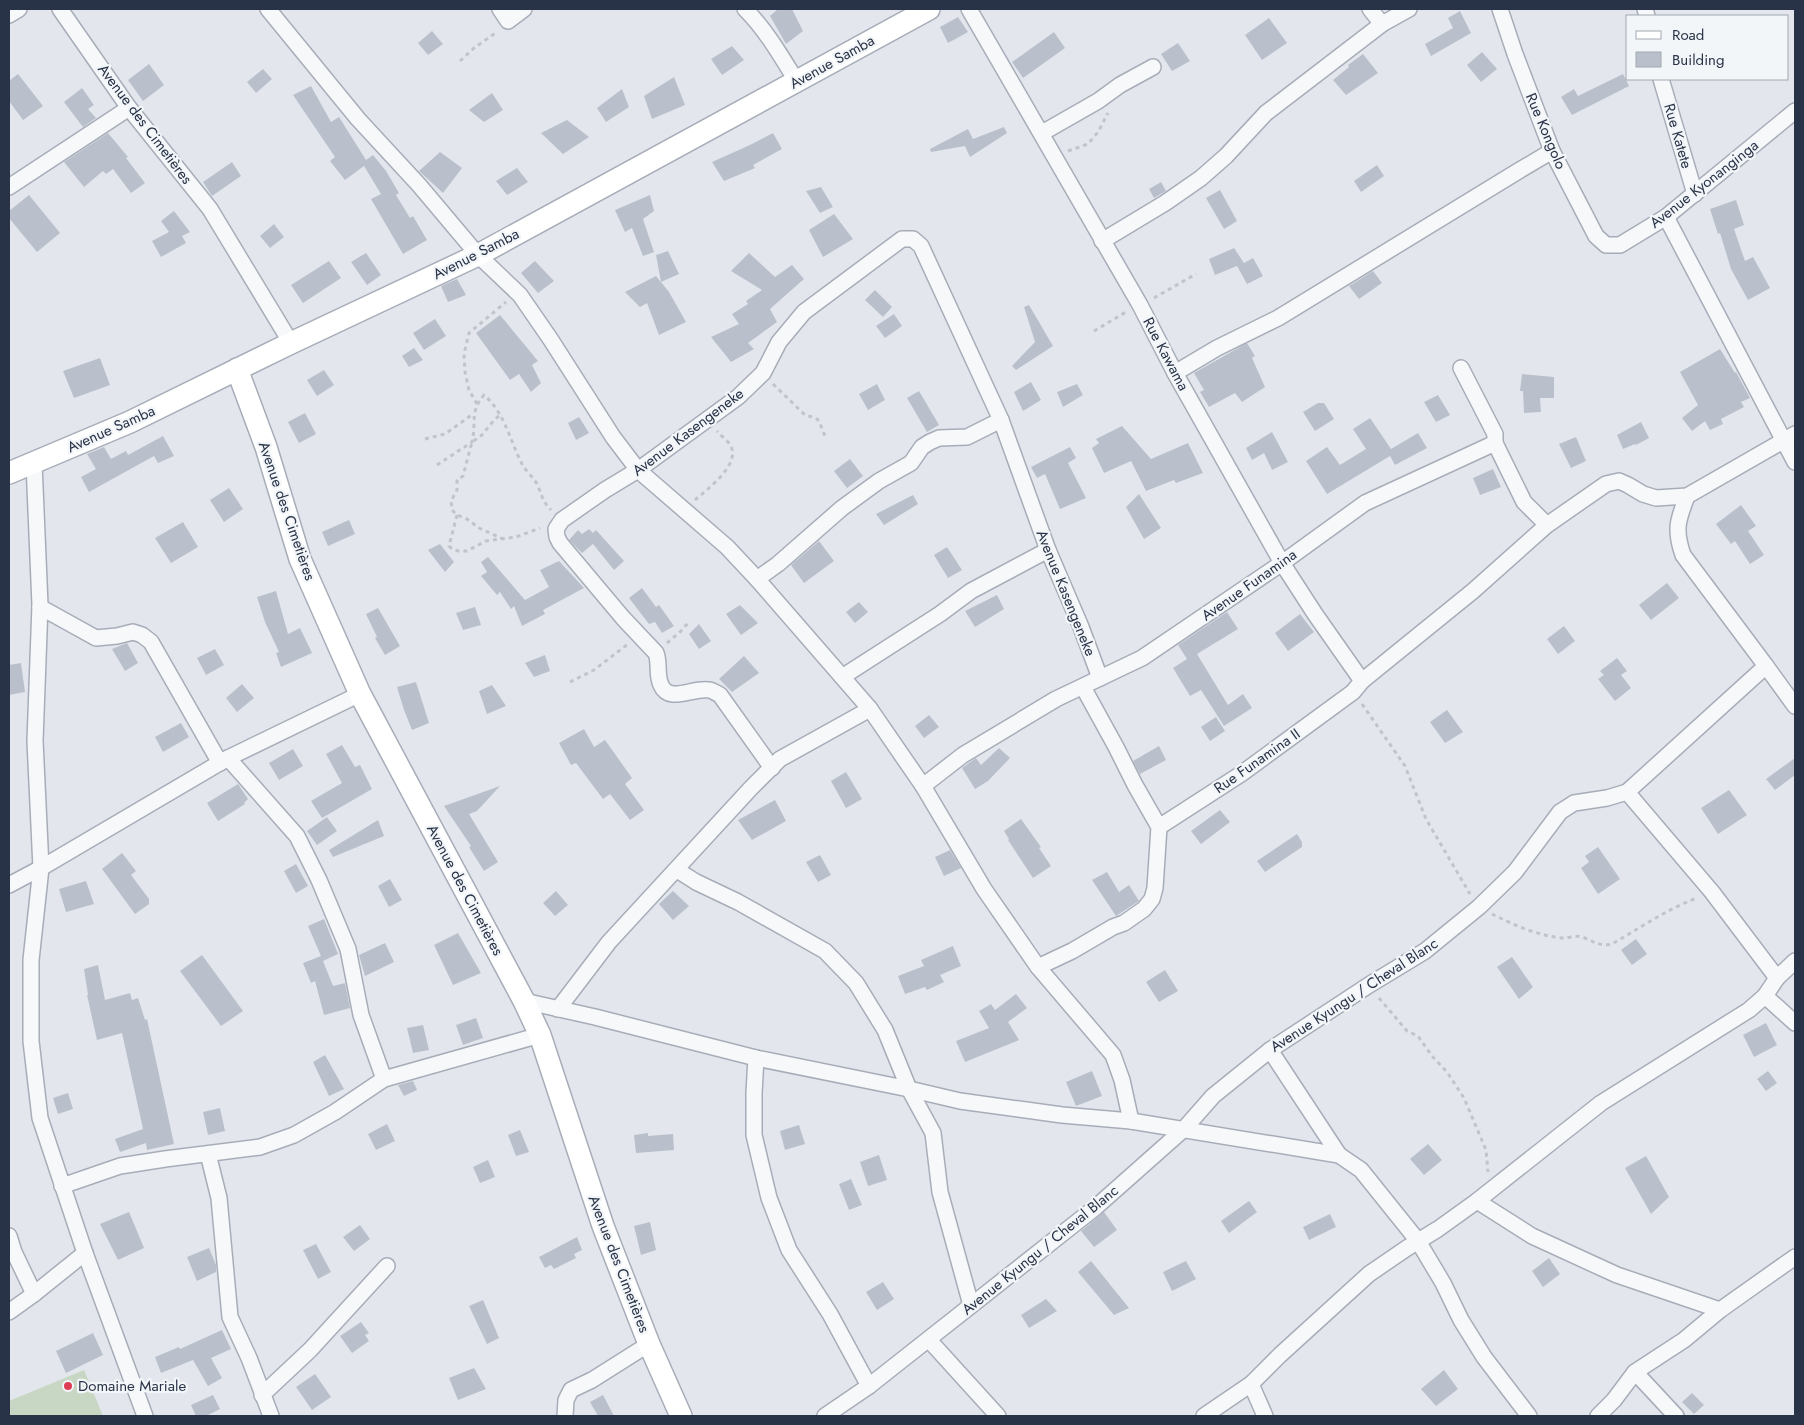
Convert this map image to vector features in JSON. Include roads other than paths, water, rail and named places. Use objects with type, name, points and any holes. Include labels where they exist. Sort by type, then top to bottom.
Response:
[{"type":"street","points":[[9,15],[19,9]]},
{"type":"street","name":"Avenue des Cimetières","points":[[60,9],[129,108],[210,209],[292,343]]},
{"type":"street","points":[[268,9],[358,119],[419,185],[478,255],[520,296],[552,340],[613,437],[638,470],[727,547],[870,709],[923,786],[984,889],[1038,967],[1113,1055],[1122,1080],[1131,1121]]},
{"type":"street","points":[[504,15],[524,9]]},
{"type":"street","points":[[745,9],[775,45],[797,82]]},
{"type":"street","name":"Avenue Samba","points":[[9,473],[130,422],[478,255],[929,9]]},
{"type":"street","name":"Rue Kawama","points":[[970,9],[1140,305],[1175,373],[1282,563],[1358,686]]},
{"type":"street","points":[[1370,9],[1382,24]]},
{"type":"street","points":[[1102,241],[1166,203],[1201,178],[1226,156],[1266,113],[1382,24],[1409,9]]},
{"type":"street","name":"Rue Kongolo","points":[[1500,9],[1514,54],[1552,152],[1596,236],[1606,245]]},
{"type":"street","points":[[1042,133],[1153,67]]},
{"type":"street","name":"Rue Katete","points":[[1661,80],[1695,194]]},
{"type":"street","points":[[9,187],[129,108]]},
{"type":"street","name":"Avenue Kyonanginga","points":[[1606,245],[1620,245],[1666,217],[1795,111]]},
{"type":"street","points":[[1175,373],[1217,348],[1278,318],[1552,152]]},
{"type":"street","points":[[1666,217],[1790,438],[1795,462]]},
{"type":"street","name":"Avenue Kasengeneke","points":[[772,768],[720,695],[709,690],[677,695],[668,693],[662,688],[659,680],[656,653],[639,637],[560,543],[556,529],[562,520],[638,470],[738,397],[763,373],[780,342],[804,312],[902,239],[913,239],[921,246],[1000,420],[1048,550],[1081,627],[1100,678]]},
{"type":"street","points":[[1461,368],[1495,434],[1495,443],[1524,502],[1548,525]]},
{"type":"street","name":"Avenue des Cimetières","points":[[237,369],[266,447],[300,559],[360,694],[524,1002],[540,1036],[603,1226],[649,1344],[681,1416]]},
{"type":"street","points":[[757,579],[879,481],[911,463],[922,447],[939,438],[967,437],[1000,420]]},
{"type":"street","points":[[1790,438],[1687,496],[1677,524],[1679,543],[1683,555],[1795,706]]},
{"type":"street","name":"Avenue Funamina","points":[[923,786],[970,750],[1056,699],[1142,658],[1282,563],[1364,503],[1495,443]]},
{"type":"street","points":[[34,463],[40,607],[36,741],[41,868],[31,960],[31,1041],[40,1118],[85,1253],[145,1416]]},
{"type":"street","name":"Rue Funamina II","points":[[1159,827],[1241,774],[1358,686],[1473,591],[1548,525],[1606,484],[1619,481],[1642,494],[1656,498],[1687,496]]},
{"type":"street","points":[[842,677],[971,591],[1048,550]]},
{"type":"street","points":[[40,607],[96,638],[133,632],[142,635],[151,642],[224,760],[297,836],[319,880],[348,949],[361,1015],[384,1079]]},
{"type":"street","name":"Avenue Kyungu / Cheval Blanc","points":[[825,1416],[869,1386],[929,1340],[1096,1207],[1184,1129],[1213,1096],[1270,1050],[1425,951],[1479,907],[1514,872],[1560,812],[1574,803],[1607,798],[1627,792],[1766,666]]},
{"type":"street","points":[[1038,967],[1072,951],[1114,927],[1124,924],[1144,909],[1152,900],[1159,827],[1083,687]]},
{"type":"street","points":[[9,885],[224,760],[360,694]]},
{"type":"street","points":[[558,1009],[609,942],[780,759],[870,709]]},
{"type":"street","points":[[1627,792],[1712,892],[1777,978]]},
{"type":"street","points":[[677,870],[825,951],[856,983],[885,1030],[909,1088],[933,1133],[940,1192],[971,1305]]},
{"type":"street","points":[[1204,1416],[1251,1384],[1369,1274],[1477,1202],[1601,1103],[1749,1010],[1765,996],[1777,978],[1795,961]]},
{"type":"street","points":[[1765,996],[1795,1023]]},
{"type":"street","points":[[524,1002],[756,1058],[909,1088],[960,1102],[1062,1115],[1131,1121],[1339,1155]]},
{"type":"street","points":[[62,1186],[120,1166],[260,1148],[294,1135],[334,1112],[384,1079],[540,1036]]},
{"type":"street","points":[[1270,1050],[1339,1155],[1360,1170],[1418,1241],[1443,1283],[1461,1320],[1484,1357],[1529,1416]]},
{"type":"street","points":[[756,1058],[754,1135],[769,1198],[789,1250],[830,1314],[869,1386]]},
{"type":"street","points":[[208,1154],[219,1198],[230,1317],[249,1358],[271,1416]]},
{"type":"street","points":[[1477,1202],[1532,1236],[1617,1275],[1720,1310]]},
{"type":"street","points":[[9,1236],[14,1252],[34,1294]]},
{"type":"street","points":[[9,1312],[85,1253]]},
{"type":"street","points":[[1598,1416],[1614,1400],[1635,1372],[1684,1340],[1720,1310],[1795,1257]]},
{"type":"street","points":[[262,1395],[310,1350],[387,1266]]},
{"type":"street","points":[[929,1340],[998,1416]]},
{"type":"street","points":[[565,1416],[566,1400],[571,1390],[592,1380],[649,1344]]},
{"type":"street","points":[[1635,1372],[1676,1416]]},
{"type":"street","points":[[1251,1384],[1265,1416]]},
{"type":"place","name":"Domaine Mariale","points":[[68,1386]]}]
